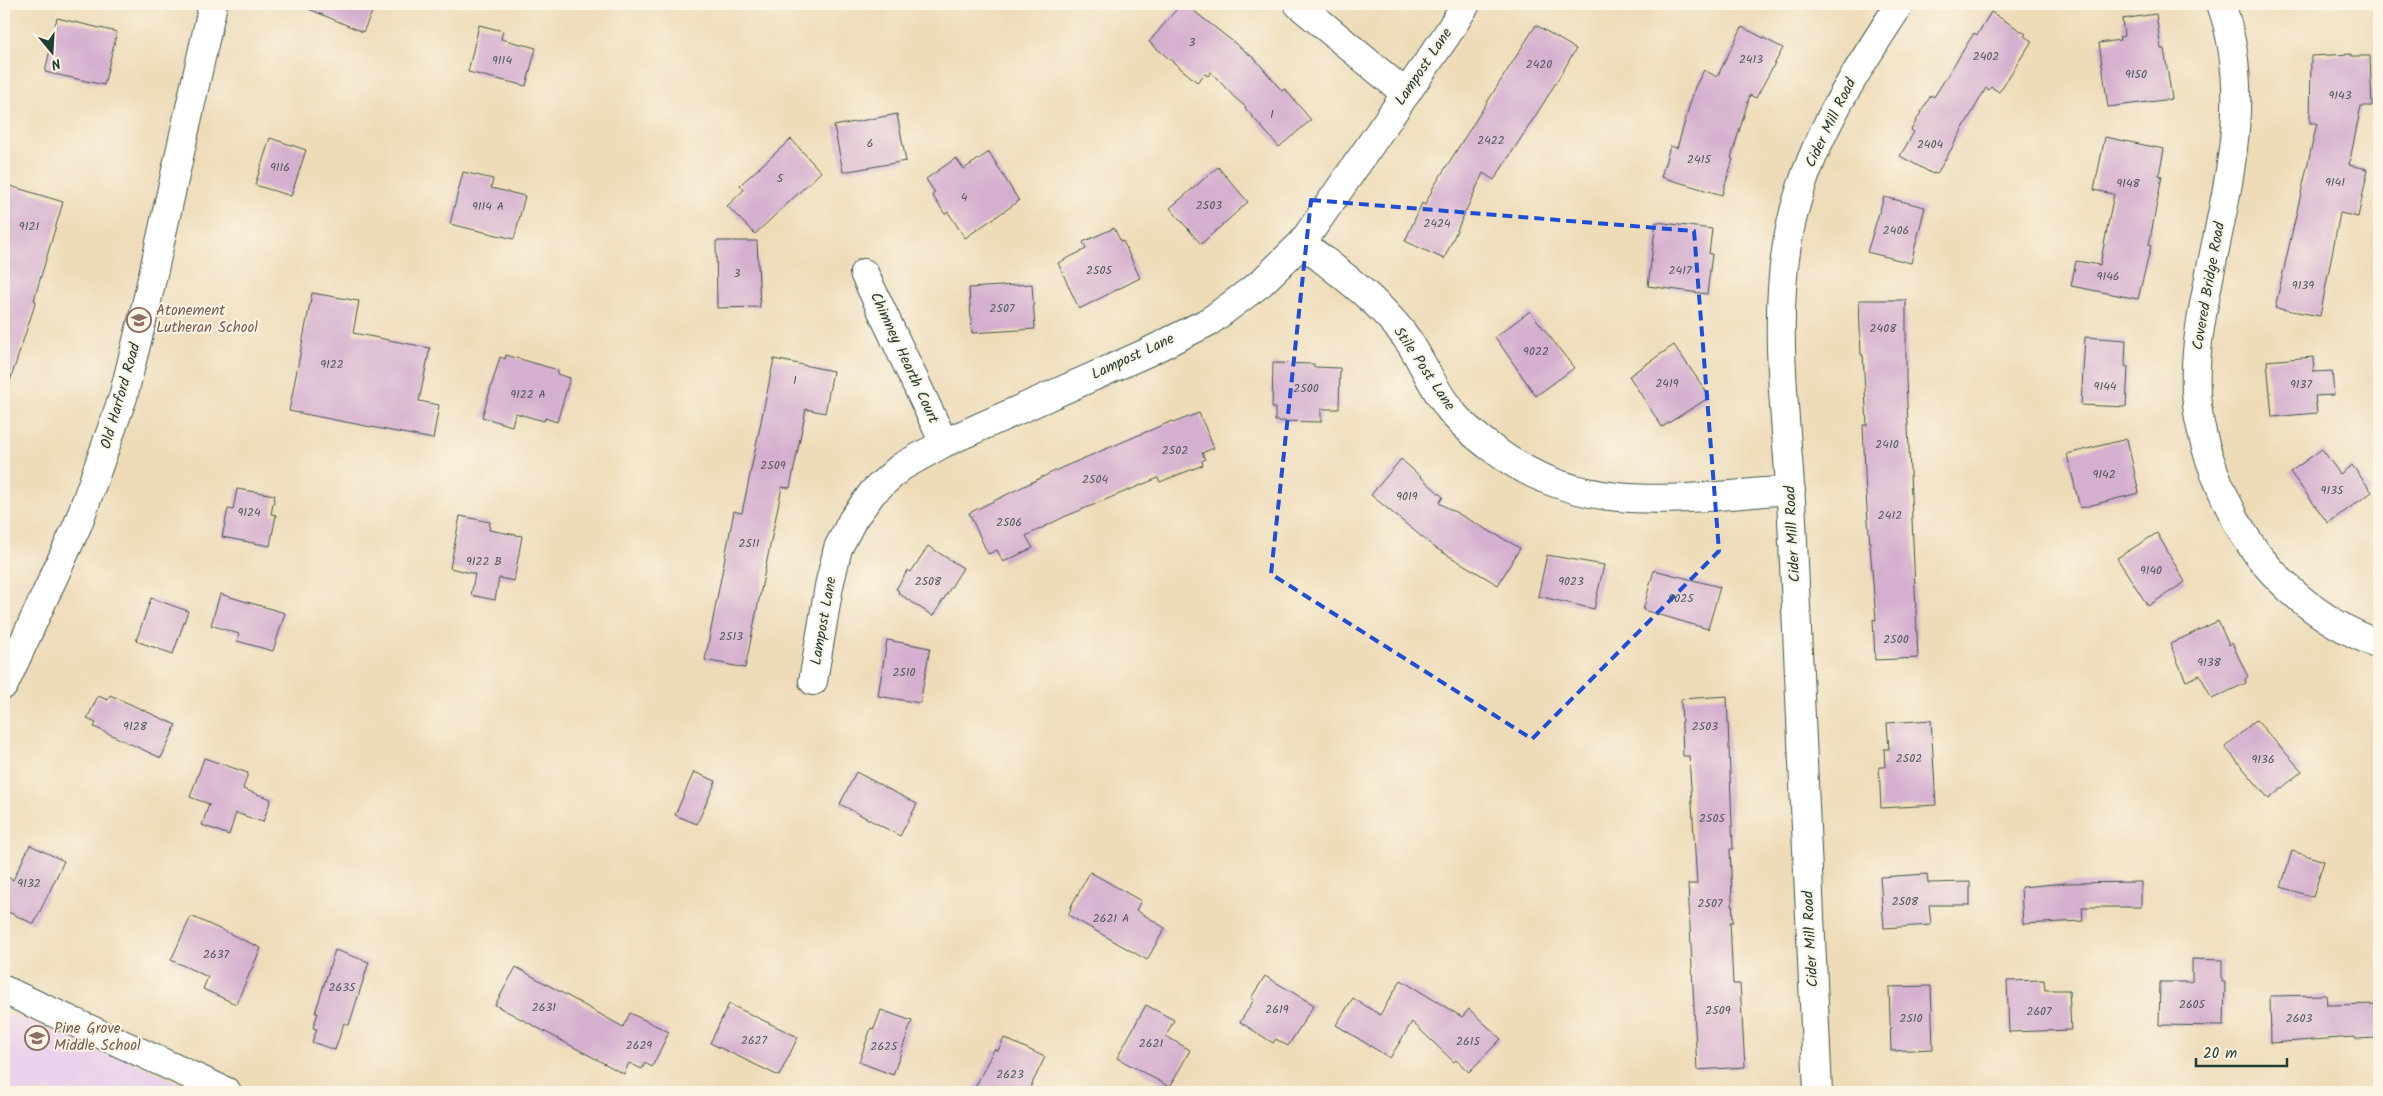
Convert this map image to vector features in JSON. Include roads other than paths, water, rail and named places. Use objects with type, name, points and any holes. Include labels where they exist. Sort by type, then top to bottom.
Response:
[{"type":"street","name":"Old Harford Road","points":[[4,685],[78,524],[124,397],[213,4]]},
{"type":"street","points":[[1298,4],[1406,94]]},
{"type":"street","name":"Lampost Lane","points":[[814,681],[831,576],[838,548],[853,519],[873,492],[902,466],[944,443],[1210,321],[1261,283],[1302,243],[1466,4]]},
{"type":"street","name":"Cider Mill Road","points":[[1818,1092],[1791,490],[1782,368],[1782,296],[1790,229],[1811,158],[1847,85],[1900,4]]},
{"type":"street","name":"Covered Bridge Road","points":[[2221,4],[2234,54],[2238,100],[2235,149],[2198,333],[2196,392],[2202,435],[2223,496],[2247,541],[2278,579],[2316,612],[2361,637],[2379,644]]},
{"type":"street","name":"Stile Post Lane","points":[[1302,243],[1373,301],[1409,343],[1451,411],[1477,437],[1514,465],[1552,483],[1594,495],[1649,500],[1791,490]]},
{"type":"street","name":"Chimney Hearth Court","points":[[864,273],[944,443]]},
{"type":"street","points":[[4,990],[227,1092]]},
{"type":"place","name":"Atonement Lutheran School","points":[[139,320]]},
{"type":"place","name":"Pine Grove Middle School","points":[[37,1038]]}]
